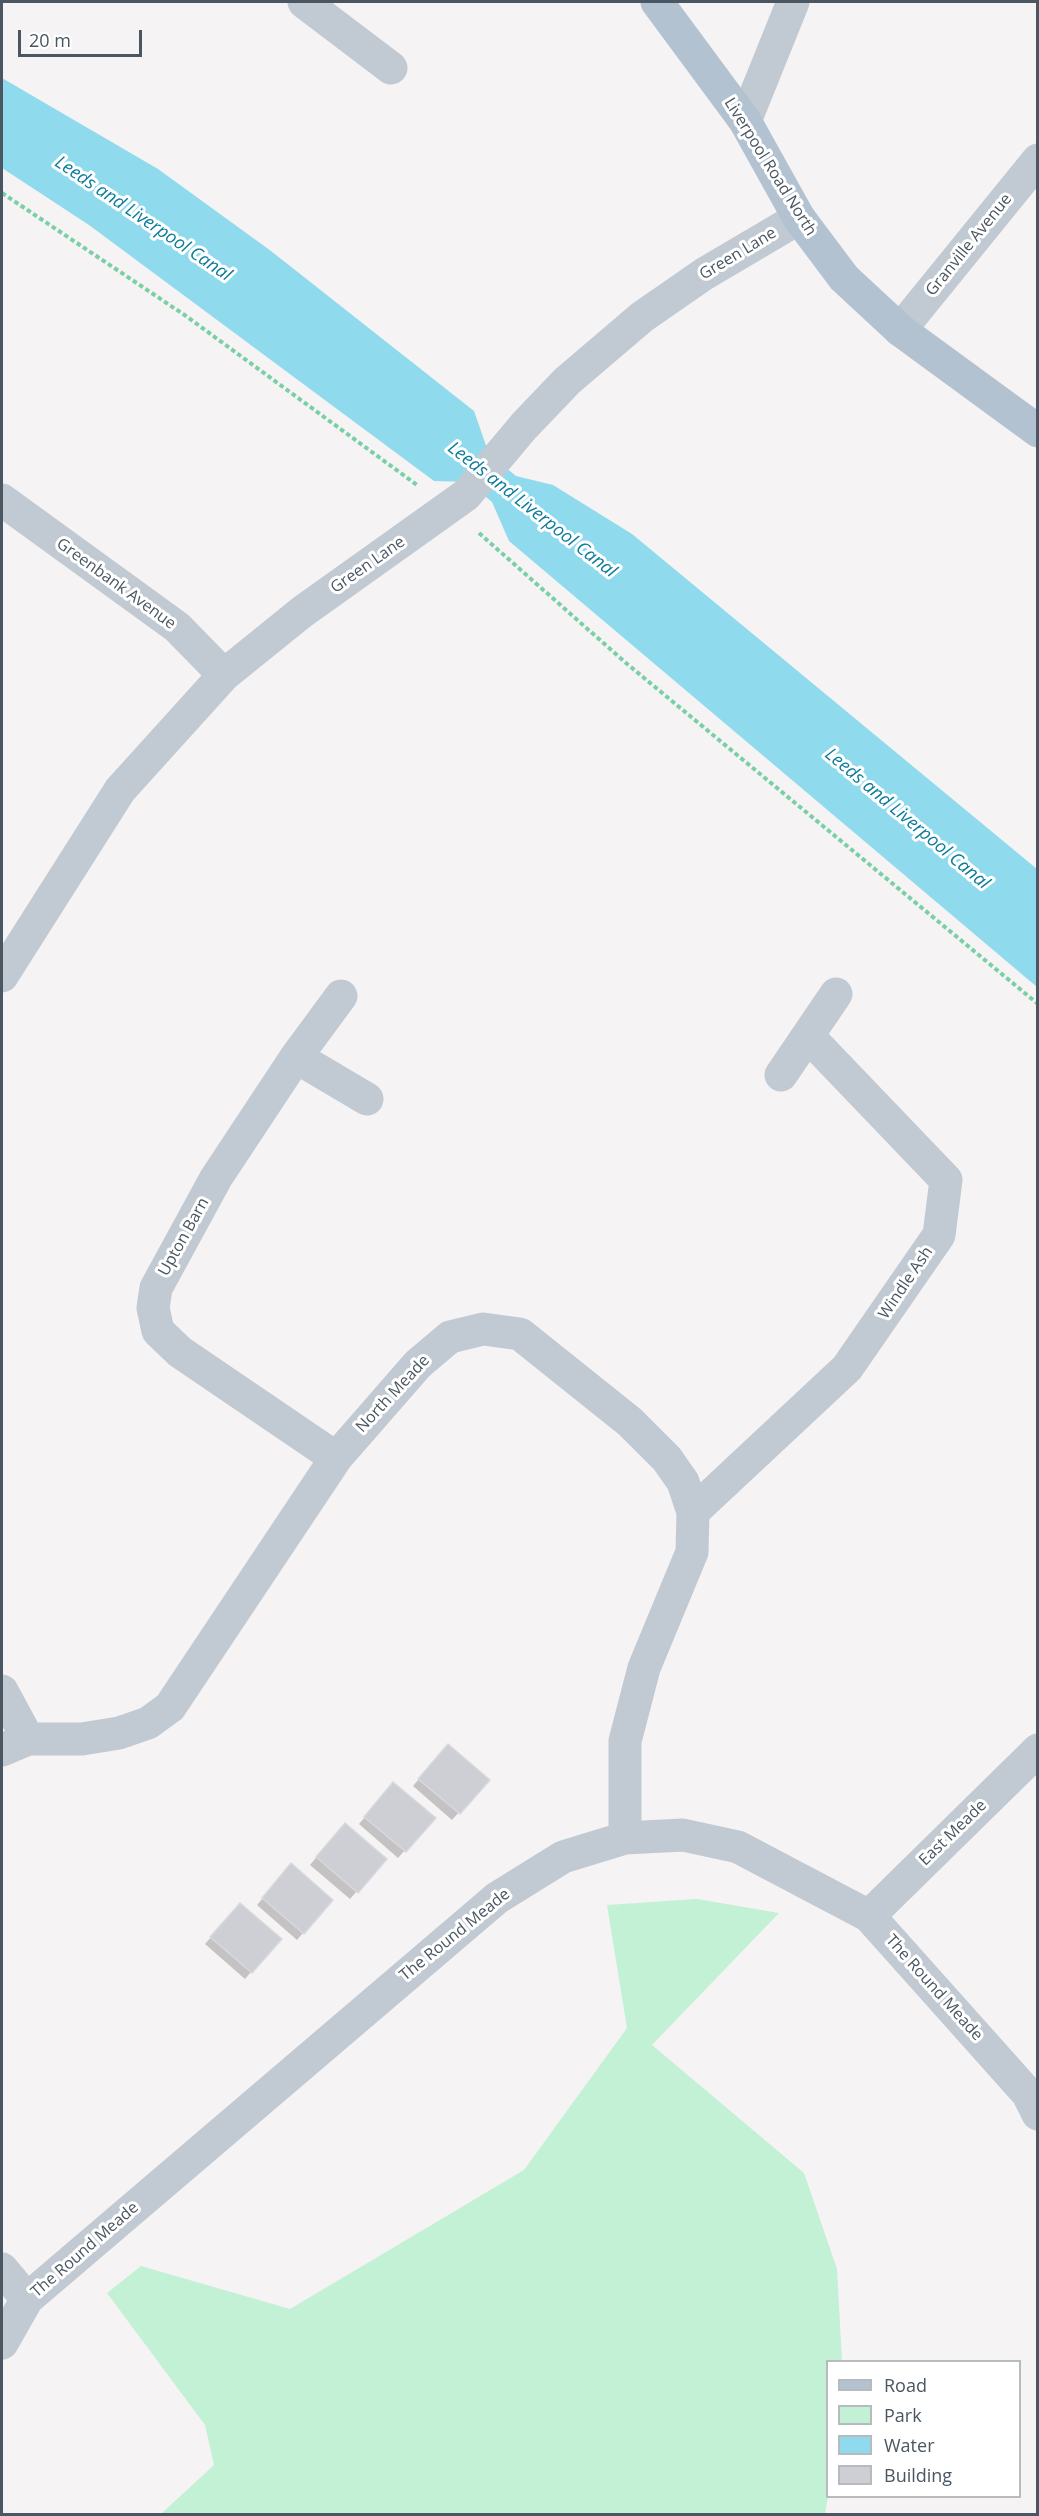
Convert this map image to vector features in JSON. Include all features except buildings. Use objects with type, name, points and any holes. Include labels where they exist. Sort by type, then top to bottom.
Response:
[{"type":"main road","name":"Liverpool Road North","points":[[657,2],[745,121],[799,218],[844,278],[900,330],[1038,431]]},
{"type":"street","points":[[304,2],[391,68]]},
{"type":"street","points":[[745,121],[793,2]]},
{"type":"street","name":"Granville Avenue","points":[[900,330],[1038,160]]},
{"type":"street","name":"Green Lane","points":[[2,976],[120,790],[224,675],[302,612],[448,510],[469,492],[522,429],[567,381],[642,317],[704,274],[799,218]]},
{"type":"street","name":"Greenbank Avenue","points":[[2,500],[177,627],[224,675]]},
{"type":"street","points":[[781,1075],[836,994]]},
{"type":"street","name":"Upton Barn","points":[[336,1458],[180,1352],[158,1331],[153,1308],[156,1288],[216,1178],[296,1057],[341,996]]},
{"type":"street","name":"Windle Ash","points":[[693,1512],[847,1368],[939,1235],[946,1180],[808,1036]]},
{"type":"street","points":[[296,1057],[367,1099]]},
{"type":"street","name":"North Meade","points":[[15,1745],[119,1733],[148,1723],[170,1707],[336,1458],[418,1364],[450,1337],[483,1329],[520,1334],[630,1422],[667,1459],[683,1482],[693,1512],[692,1552],[644,1668],[625,1741],[625,1838]]},
{"type":"street","points":[[2,1691],[15,1745]]},
{"type":"street","name":"East Meade","points":[[869,1916],[1038,1750]]},
{"type":"street","name":"The Round Meade","points":[[2,2343],[27,2300],[497,1898],[563,1857],[625,1838],[684,1835],[738,1847],[869,1916],[1028,2094],[1038,2114]]},
{"type":"street","points":[[2,2269],[27,2300]]},
{"type":"path","points":[[2,194],[186,316],[423,489]]},
{"type":"path","points":[[475,530],[503,551],[626,663],[1038,1004]]},
{"type":"green space","points":[[697,1899],[779,1913],[652,2045],[804,2173],[837,2269],[842,2360],[826,2360],[826,2498],[828,2498],[825,2514],[161,2514],[214,2465],[205,2425],[107,2293],[141,2266],[290,2309],[524,2170],[627,2028],[607,1905]]},
{"type":"water","name":"Leeds and Liverpool Canal","points":[[2,78],[158,169],[271,251],[474,411],[489,454],[516,476],[553,485],[632,534],[1037,869],[1037,987],[509,541],[492,502],[468,482],[434,481],[89,225],[2,168]]}]
